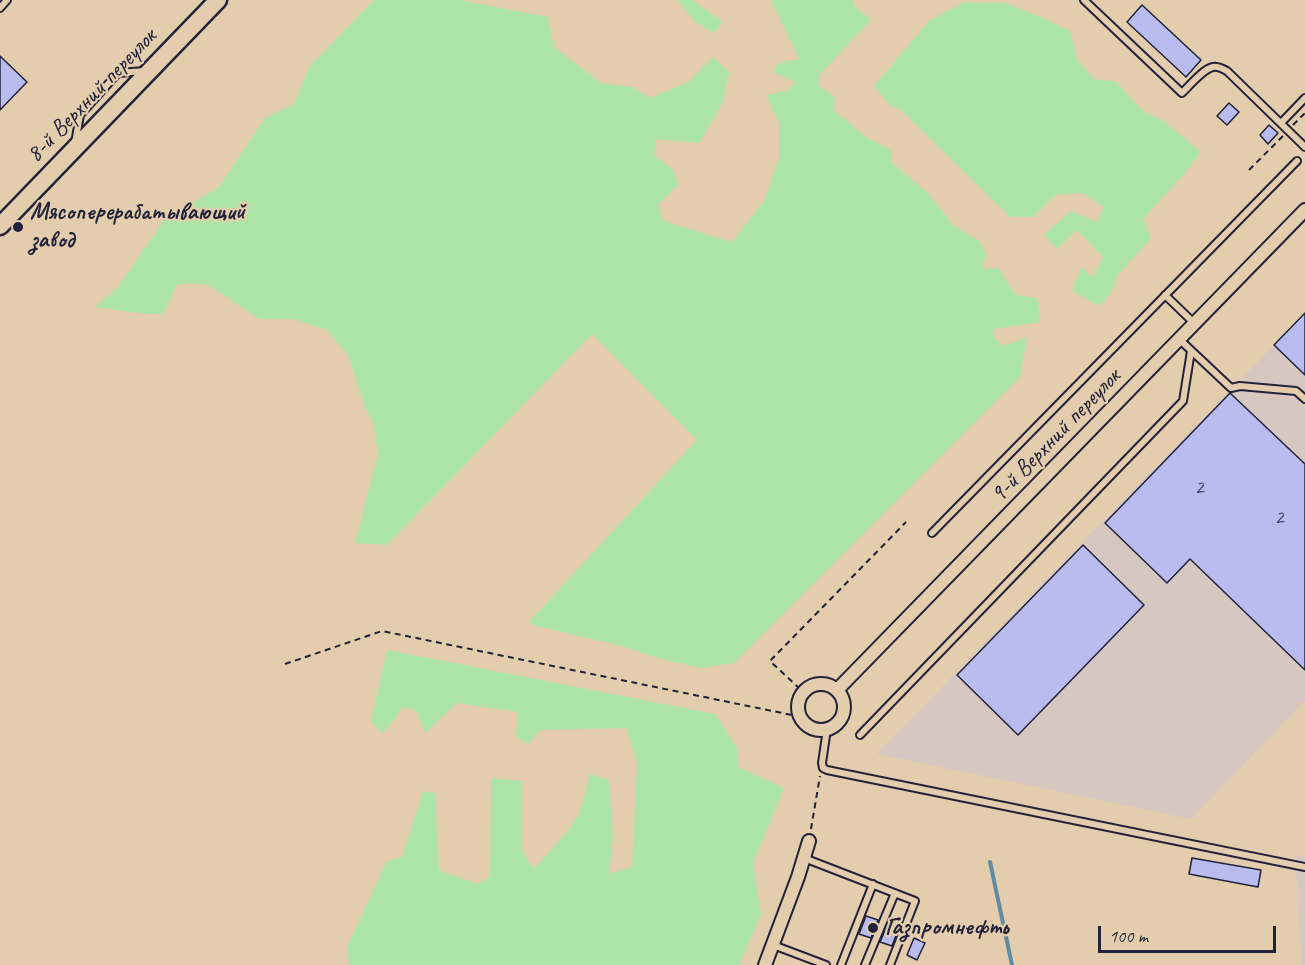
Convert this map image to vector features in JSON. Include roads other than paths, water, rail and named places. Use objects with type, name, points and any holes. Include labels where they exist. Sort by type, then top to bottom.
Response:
[{"type":"street","name":"8-й Верхний переулок","points":[[0,226],[218,0]]},
{"type":"street","name":"9-й Верхний переулок","points":[[837,690],[1305,210]]},
{"type":"street","points":[[829,685],[837,690],[842,698],[844,708],[842,717],[836,725],[828,729],[818,730],[809,727],[802,720],[798,711],[798,701],[810,686],[829,685]]},
{"type":"street","points":[[766,964],[809,841]]},
{"type":"lane","points":[[0,8],[7,0]]},
{"type":"lane","points":[[1084,0],[1182,93],[1204,71],[1213,67],[1221,67],[1305,147]]},
{"type":"lane","points":[[1281,123],[1305,98]]},
{"type":"lane","points":[[932,533],[1296,161]]},
{"type":"lane","points":[[1166,295],[1195,323]]},
{"type":"lane","points":[[1179,339],[1231,388],[1240,386],[1296,391],[1305,399]]},
{"type":"lane","points":[[860,735],[1183,401],[1191,351]]},
{"type":"lane","points":[[828,729],[823,768],[1305,867]]},
{"type":"lane","points":[[804,858],[915,901],[890,965]]},
{"type":"lane","points":[[840,965],[873,884]]},
{"type":"lane","points":[[865,965],[895,893]]},
{"type":"lane","points":[[772,944],[826,965]]},
{"type":"waterway","points":[[990,862],[1012,965]]},
{"type":"place","name":"Мясоперерабатывающий завод","points":[[18,227]]},
{"type":"place","name":"Газпромнефть","points":[[873,928]]}]
